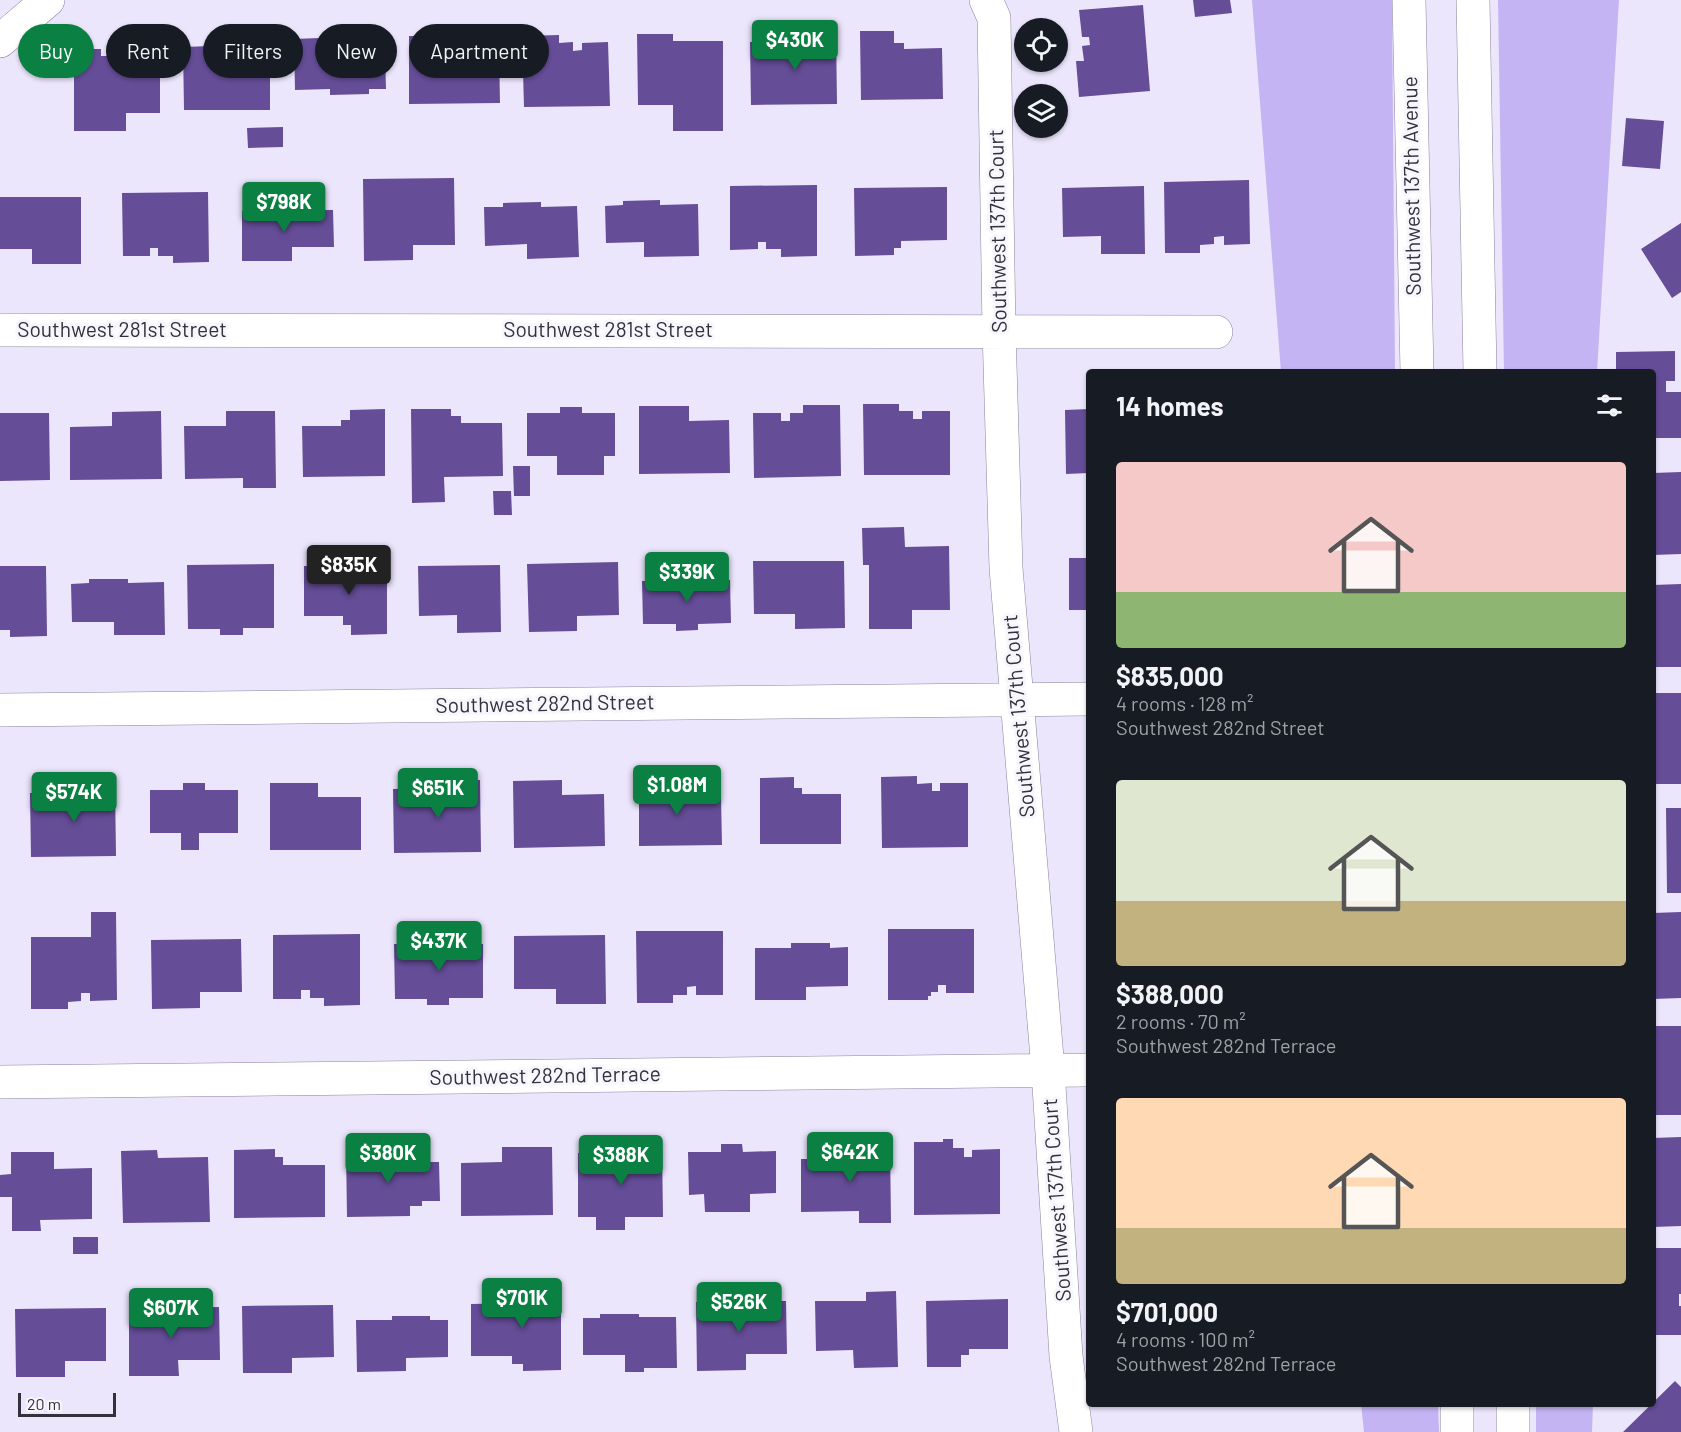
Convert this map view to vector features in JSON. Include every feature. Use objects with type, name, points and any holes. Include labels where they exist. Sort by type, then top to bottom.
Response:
[{"type":"street","points":[[0,41],[48,0]]},
{"type":"street","name":"Southwest 137th Court","points":[[986,0],[994,18],[999,330],[1006,568],[1048,1070],[1066,1356],[1076,1432]]},
{"type":"street","name":"Southwest 137th Avenue","points":[[1409,0],[1417,369]]},
{"type":"street","points":[[1473,0],[1480,369]]},
{"type":"street","name":"Southwest 281st Street","points":[[0,330],[1216,332]]},
{"type":"street","name":"Southwest 282nd Street","points":[[0,710],[1086,699]]},
{"type":"street","name":"Southwest 282nd Terrace","points":[[0,1082],[1086,1070]]},
{"type":"street","points":[[1457,1407],[1457,1432]]},
{"type":"street","points":[[1513,1407],[1513,1432]]},
{"type":"shaded area","points":[[1252,0],[1392,0],[1395,369],[1281,369]]},
{"type":"shaded area","points":[[1498,0],[1619,0],[1597,369],[1504,369]]},
{"type":"shaded area","points":[[1361,1407],[1438,1407],[1439,1432],[1364,1432]]},
{"type":"shaded area","points":[[1536,1407],[1593,1407],[1592,1432],[1536,1432]]},
{"type":"building","points":[[1193,0],[1230,0],[1232,13],[1195,17]]},
{"type":"building","points":[[1143,5],[1150,91],[1079,97],[1076,61],[1084,61],[1082,46],[1090,45],[1089,37],[1082,37],[1079,10]]},
{"type":"building","points":[[860,31],[894,31],[894,43],[904,43],[904,49],[942,48],[943,99],[861,100]]},
{"type":"building","points":[[800,32],[836,32],[837,104],[751,105],[750,42],[778,41],[778,48],[790,48],[789,41],[800,41]]},
{"type":"building","points":[[637,34],[673,34],[673,41],[723,41],[723,131],[673,131],[673,105],[638,105]]},
{"type":"building","points":[[549,35],[559,35],[559,43],[573,42],[573,51],[582,50],[582,43],[608,42],[610,106],[524,107],[523,78],[549,78]]},
{"type":"building","points":[[315,38],[315,78],[386,78],[386,89],[369,89],[369,94],[330,95],[330,89],[295,90],[295,78],[303,78],[303,39]]},
{"type":"building","points":[[203,46],[203,78],[270,78],[270,110],[184,110],[183,78],[191,78],[191,47]]},
{"type":"building","points":[[94,49],[101,49],[101,56],[106,56],[106,78],[160,78],[160,113],[126,113],[126,131],[74,131],[74,78],[94,78]]},
{"type":"building","points":[[409,78],[500,78],[500,103],[409,104]]},
{"type":"building","points":[[1626,118],[1664,121],[1660,169],[1622,166]]},
{"type":"building","points":[[283,127],[283,147],[248,148],[247,128]]},
{"type":"building","points":[[454,178],[455,245],[413,245],[413,260],[364,261],[363,179]]},
{"type":"building","points":[[1249,180],[1250,244],[1224,245],[1224,236],[1214,237],[1214,244],[1200,245],[1200,253],[1165,253],[1164,182]]},
{"type":"building","points":[[817,185],[817,256],[781,257],[781,249],[766,249],[766,242],[758,242],[758,249],[730,250],[730,186]]},
{"type":"building","points":[[1144,186],[1145,254],[1101,254],[1101,236],[1063,237],[1062,188]]},
{"type":"building","points":[[947,187],[947,240],[901,241],[901,248],[894,248],[894,255],[855,256],[854,188]]},
{"type":"building","points":[[208,192],[209,262],[173,263],[173,256],[158,256],[158,248],[150,248],[150,256],[123,256],[122,193]]},
{"type":"building","points":[[0,197],[81,197],[81,264],[32,264],[32,249],[0,249]]},
{"type":"building","points":[[660,200],[660,205],[698,204],[699,256],[644,257],[644,242],[606,243],[605,206],[623,205],[623,201]]},
{"type":"building","points":[[541,202],[541,207],[577,206],[579,257],[527,259],[527,244],[485,246],[484,207],[503,207],[503,203]]},
{"type":"building","points":[[333,210],[334,247],[292,247],[292,261],[242,261],[242,211]]},
{"type":"building","points":[[1681,223],[1681,292],[1672,298],[1641,249]]},
{"type":"building","points":[[1675,351],[1675,381],[1666,381],[1666,392],[1681,392],[1681,438],[1656,438],[1656,369],[1616,369],[1616,352]]},
{"type":"building","points":[[863,404],[899,404],[899,411],[913,411],[913,419],[922,419],[922,411],[950,411],[950,475],[864,475]]},
{"type":"building","points":[[803,405],[840,405],[841,476],[754,478],[753,413],[781,413],[781,421],[790,421],[790,413],[803,413]]},
{"type":"building","points":[[639,406],[689,406],[689,421],[729,420],[730,473],[639,474]]},
{"type":"building","points":[[560,407],[582,407],[582,413],[615,413],[615,456],[604,456],[604,475],[557,475],[557,456],[527,456],[527,413],[560,413]]},
{"type":"building","points":[[385,409],[385,476],[303,477],[302,426],[341,426],[341,420],[350,420],[350,410]]},
{"type":"building","points":[[411,409],[451,409],[451,416],[461,416],[461,423],[502,423],[503,476],[444,477],[445,502],[412,503]]},
{"type":"building","points":[[1086,409],[1086,473],[1066,474],[1065,410]]},
{"type":"building","points":[[161,411],[162,479],[70,480],[70,427],[112,426],[112,412]]},
{"type":"building","points":[[226,411],[275,411],[276,488],[243,488],[243,478],[185,479],[184,426],[226,426]]},
{"type":"building","points":[[0,413],[49,413],[50,480],[0,481]]},
{"type":"building","points":[[513,466],[530,466],[530,496],[514,496]]},
{"type":"building","points":[[1681,472],[1681,554],[1656,555],[1656,473]]},
{"type":"building","points":[[493,491],[511,491],[512,515],[494,515]]},
{"type":"building","points":[[904,527],[905,547],[949,546],[950,610],[912,610],[912,629],[869,629],[869,565],[863,565],[862,528]]},
{"type":"building","points":[[1069,558],[1086,558],[1086,610],[1069,610]]},
{"type":"building","points":[[753,561],[844,561],[845,628],[795,629],[795,614],[754,614]]},
{"type":"building","points":[[618,562],[619,615],[577,616],[577,631],[529,632],[527,564]]},
{"type":"building","points":[[274,564],[274,628],[243,628],[243,635],[220,635],[220,629],[188,629],[187,565]]},
{"type":"building","points":[[500,565],[501,632],[457,633],[457,615],[419,616],[418,566]]},
{"type":"building","points":[[0,566],[46,566],[47,636],[10,637],[10,630],[0,630]]},
{"type":"building","points":[[304,566],[387,566],[387,634],[351,635],[351,625],[343,625],[343,616],[304,616]]},
{"type":"building","points":[[89,579],[128,579],[128,583],[164,582],[165,635],[114,635],[114,622],[72,622],[71,584],[89,583]]},
{"type":"building","points":[[730,580],[731,623],[698,624],[698,630],[676,631],[676,624],[643,624],[642,581]]},
{"type":"building","points":[[1681,584],[1681,667],[1656,667],[1656,585]]},
{"type":"building","points":[[1656,693],[1681,693],[1681,784],[1656,784]]},
{"type":"building","points":[[917,776],[917,784],[932,783],[932,791],[940,791],[940,783],[968,783],[968,847],[882,848],[881,777]]},
{"type":"building","points":[[794,777],[794,788],[802,788],[802,794],[841,794],[841,844],[760,844],[760,778]]},
{"type":"building","points":[[639,779],[682,779],[682,796],[721,796],[722,845],[639,846]]},
{"type":"building","points":[[480,780],[481,852],[394,853],[393,789],[420,788],[421,797],[430,797],[430,789],[444,789],[443,781]]},
{"type":"building","points":[[562,780],[562,795],[604,794],[605,846],[514,848],[513,781]]},
{"type":"building","points":[[183,783],[205,783],[205,790],[238,790],[238,833],[199,833],[199,850],[181,850],[181,833],[150,833],[150,790],[183,790]]},
{"type":"building","points":[[270,783],[318,783],[318,797],[361,797],[361,850],[270,850]]},
{"type":"building","points":[[79,785],[115,785],[116,856],[31,857],[30,793],[57,792],[57,800],[65,800],[65,792],[79,792]]},
{"type":"building","points":[[1666,808],[1681,808],[1681,893],[1667,893]]},
{"type":"building","points":[[91,912],[116,912],[117,1000],[90,1001],[90,993],[81,993],[81,1001],[68,1002],[68,1009],[31,1009],[31,937],[91,937]]},
{"type":"building","points":[[1681,912],[1681,998],[1656,999],[1656,913]]},
{"type":"building","points":[[888,929],[974,929],[974,993],[946,993],[946,985],[938,985],[938,992],[931,992],[928,1000],[888,1000]]},
{"type":"building","points":[[636,931],[723,931],[723,995],[696,995],[696,986],[687,987],[687,995],[673,995],[673,1003],[637,1003]]},
{"type":"building","points":[[360,934],[360,1005],[324,1006],[324,998],[310,998],[310,990],[301,990],[301,999],[273,999],[273,935]]},
{"type":"building","points":[[605,935],[606,1004],[556,1004],[556,989],[514,989],[514,936]]},
{"type":"building","points":[[241,939],[242,992],[200,992],[200,1008],[152,1009],[151,940]]},
{"type":"building","points":[[791,943],[830,943],[830,948],[848,947],[848,986],[806,987],[806,1000],[755,1000],[755,948],[791,948]]},
{"type":"building","points":[[394,944],[483,944],[483,998],[449,998],[449,1005],[427,1005],[427,999],[395,999]]},
{"type":"building","points":[[1656,1026],[1681,1026],[1681,1115],[1656,1115]]},
{"type":"building","points":[[1681,1137],[1681,1226],[1656,1227],[1656,1138]]},
{"type":"building","points":[[943,1139],[953,1139],[953,1148],[964,1148],[964,1157],[972,1157],[972,1150],[1000,1149],[1000,1214],[914,1215],[914,1142],[943,1142]]},
{"type":"building","points":[[890,1143],[891,1223],[859,1223],[859,1211],[801,1212],[801,1159],[841,1159],[841,1144]]},
{"type":"building","points":[[721,1144],[742,1144],[743,1152],[776,1151],[776,1193],[750,1194],[750,1212],[705,1212],[704,1194],[689,1195],[688,1152],[721,1152]]},
{"type":"building","points":[[662,1145],[663,1217],[625,1217],[625,1230],[596,1230],[596,1217],[578,1217],[578,1153],[627,1153],[627,1146]]},
{"type":"building","points":[[502,1147],[552,1147],[553,1215],[461,1216],[461,1163],[502,1162]]},
{"type":"building","points":[[275,1149],[275,1157],[283,1157],[283,1165],[325,1165],[325,1217],[234,1218],[234,1150]]},
{"type":"building","points":[[346,1149],[397,1149],[397,1162],[439,1162],[440,1201],[422,1201],[422,1206],[410,1206],[410,1216],[347,1217]]},
{"type":"building","points":[[157,1150],[158,1158],[208,1157],[210,1222],[123,1223],[121,1151]]},
{"type":"building","points":[[11,1152],[54,1152],[54,1169],[92,1168],[92,1219],[40,1220],[41,1231],[12,1231],[12,1197],[0,1197],[0,1175],[11,1174]]},
{"type":"building","points":[[73,1237],[98,1237],[98,1254],[73,1254]]},
{"type":"building","points":[[1656,1248],[1681,1248],[1679,1306],[1681,1306],[1681,1335],[1656,1335]]},
{"type":"building","points":[[527,1281],[561,1281],[561,1370],[523,1371],[523,1364],[512,1364],[512,1356],[471,1356],[471,1304],[527,1303]]},
{"type":"building","points":[[896,1291],[898,1367],[854,1368],[853,1350],[816,1351],[815,1301],[866,1301],[866,1292]]},
{"type":"building","points":[[1008,1299],[1008,1349],[969,1349],[969,1355],[961,1355],[961,1367],[927,1367],[926,1301]]},
{"type":"building","points":[[786,1301],[787,1354],[746,1354],[746,1370],[697,1371],[696,1302]]},
{"type":"building","points":[[333,1305],[334,1357],[292,1358],[292,1373],[243,1373],[242,1306]]},
{"type":"building","points":[[219,1307],[220,1360],[178,1360],[179,1376],[129,1376],[129,1308]]},
{"type":"building","points":[[106,1308],[106,1361],[65,1361],[65,1377],[16,1377],[15,1309]]},
{"type":"building","points":[[600,1314],[676,1317],[677,1368],[644,1368],[644,1372],[625,1372],[625,1355],[583,1355],[583,1318],[600,1318]]},
{"type":"building","points":[[392,1316],[430,1316],[430,1320],[448,1320],[448,1357],[406,1358],[406,1371],[357,1372],[356,1320],[392,1320]]},
{"type":"building","points":[[1675,1381],[1681,1387],[1681,1432],[1623,1432],[1648,1407],[1656,1407],[1656,1400]]}]
